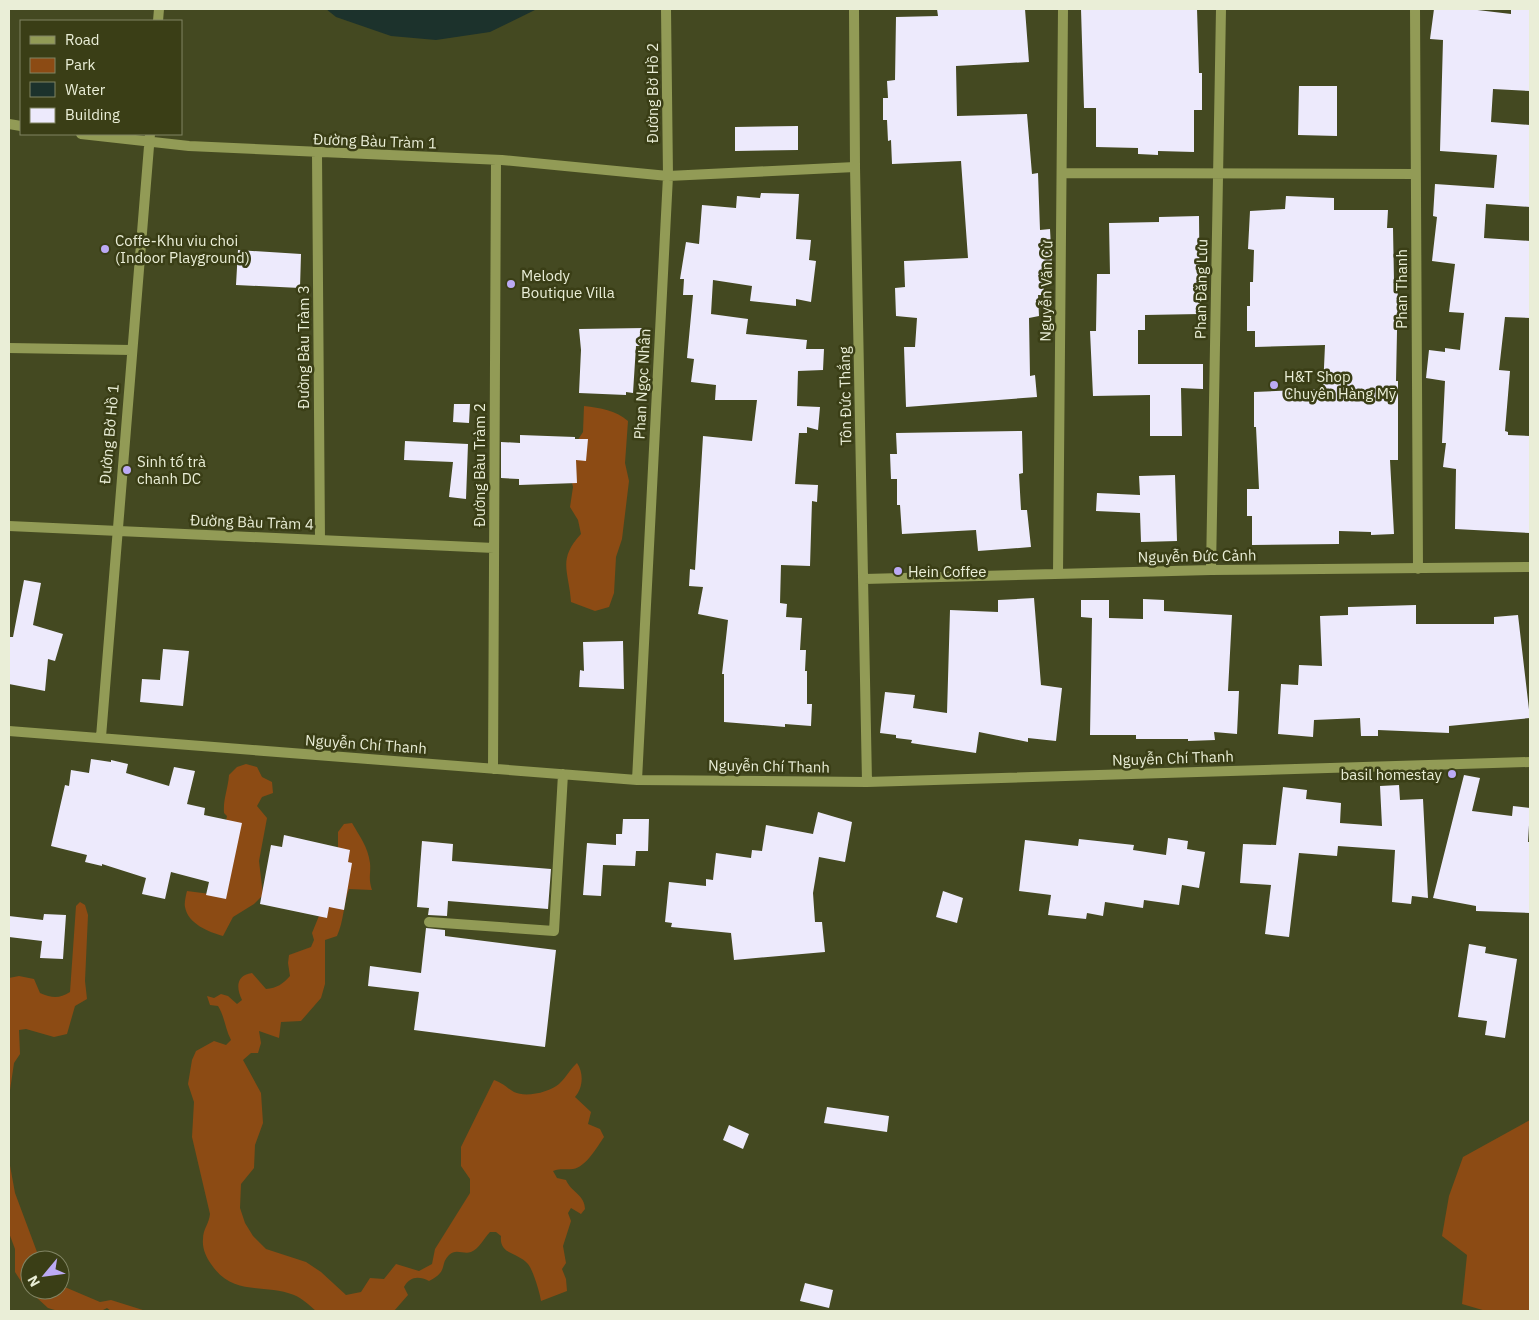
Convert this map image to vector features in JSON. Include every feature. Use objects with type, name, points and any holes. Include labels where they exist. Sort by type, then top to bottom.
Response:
[{"type":"street","name":"Đường Bờ Hồ 2","points":[[666,9],[668,176]]},
{"type":"street","name":"Tôn Đức Thắng","points":[[854,9],[855,167],[867,782]]},
{"type":"street","name":"Nguyễn Văn Cừ","points":[[1058,574],[1063,9]]},
{"type":"street","name":"Phan Đăng Lưu","points":[[1210,570],[1221,9]]},
{"type":"street","name":"Phan Thanh","points":[[1416,9],[1415,174],[1418,570]]},
{"type":"street","name":"Đường Bàu Tràm 1","points":[[98,135],[150,138],[317,154],[496,160],[668,176]]},
{"type":"street","name":"Đường Bờ Hồ 1","points":[[101,737],[116,531],[150,138]]},
{"type":"street","name":"Đường Bàu Tràm 3","points":[[317,154],[320,540]]},
{"type":"street","name":"Đường Bàu Tràm 2","points":[[493,769],[496,160]]},
{"type":"street","points":[[668,176],[855,167]]},
{"type":"street","points":[[1063,173],[1415,174]]},
{"type":"street","name":"Phan Ngọc Nhân","points":[[637,780],[668,176]]},
{"type":"street","points":[[9,348],[131,350]]},
{"type":"street","name":"Đường Bàu Tràm 4","points":[[9,526],[494,548]]},
{"type":"street","name":"Nguyễn Đức Cảnh","points":[[864,579],[1210,570],[1418,570],[1530,567]]},
{"type":"street","name":"Nguyễn Chí Thanh","points":[[9,731],[637,780],[867,782],[1530,762]]},
{"type":"street","points":[[429,922],[554,931],[563,774]]},
{"type":"green space","points":[[584,406],[613,412],[628,421],[625,463],[629,481],[622,539],[616,557],[614,593],[609,607],[595,611],[571,602],[566,566],[569,551],[581,534],[578,520],[570,507],[573,487],[569,469],[572,449],[583,432]]},
{"type":"green space","points":[[246,764],[257,767],[262,777],[272,782],[273,793],[262,797],[257,806],[267,818],[259,861],[263,895],[254,904],[233,917],[223,936],[206,930],[195,923],[187,913],[185,901],[187,891],[210,894],[227,816],[224,813],[224,808],[229,775],[237,767]]},
{"type":"green space","points":[[352,823],[367,852],[370,863],[372,890],[349,889],[337,936],[325,940],[325,984],[321,998],[301,1021],[281,1022],[279,1038],[259,1031],[261,1043],[258,1053],[251,1053],[243,1060],[261,1093],[263,1123],[255,1145],[254,1168],[241,1184],[240,1208],[245,1223],[253,1236],[266,1249],[306,1262],[321,1272],[346,1295],[361,1292],[370,1278],[384,1279],[396,1264],[419,1271],[432,1264],[435,1249],[470,1193],[470,1179],[461,1166],[461,1147],[494,1080],[519,1094],[538,1093],[559,1084],[577,1063],[581,1071],[582,1080],[580,1089],[575,1097],[591,1112],[588,1124],[600,1129],[604,1137],[591,1156],[582,1165],[573,1169],[553,1171],[557,1178],[566,1180],[583,1200],[585,1209],[581,1214],[571,1208],[568,1213],[571,1221],[563,1246],[566,1263],[562,1269],[566,1279],[567,1291],[541,1301],[530,1267],[524,1260],[503,1247],[501,1236],[496,1232],[490,1232],[474,1251],[466,1253],[457,1252],[449,1255],[439,1274],[429,1281],[415,1278],[406,1283],[404,1287],[408,1295],[394,1311],[316,1311],[294,1295],[239,1285],[229,1281],[211,1264],[206,1255],[203,1246],[203,1235],[210,1214],[192,1137],[194,1102],[188,1084],[192,1060],[196,1051],[214,1041],[226,1045],[231,1040],[218,1006],[210,1005],[207,996],[214,998],[221,994],[228,996],[237,1004],[242,1000],[238,987],[243,976],[252,973],[266,989],[280,985],[290,976],[289,955],[311,947],[314,940],[312,933],[321,911],[338,847],[338,832],[344,824]]},
{"type":"green space","points":[[80,902],[85,905],[88,915],[85,981],[87,999],[75,1006],[67,1034],[54,1037],[26,1029],[19,1030],[20,1054],[14,1063],[9,1097],[9,978],[19,976],[34,979],[40,993],[48,996],[59,997],[70,992],[76,906]]},
{"type":"green space","points":[[1530,1120],[1530,1311],[1486,1311],[1462,1304],[1467,1255],[1442,1236],[1449,1196],[1463,1157]]},
{"type":"green space","points":[[9,1160],[15,1193],[36,1250],[20,1250],[20,1280],[15,1272],[15,1249],[9,1233]]},
{"type":"green space","points":[[70,1289],[100,1302],[111,1300],[146,1311],[111,1311],[107,1308],[101,1311],[58,1311],[48,1308],[39,1300],[70,1300]]},
{"type":"water","points":[[326,9],[537,9],[490,32],[436,40],[391,36],[336,17]]},
{"type":"building","points":[[937,9],[1025,9],[1029,62],[956,66],[957,116],[1027,114],[1032,174],[1038,173],[1040,230],[1050,229],[1052,266],[1042,266],[1044,295],[1038,295],[1039,316],[1029,318],[1030,376],[1035,375],[1037,397],[906,407],[904,347],[915,347],[917,318],[896,316],[895,288],[905,287],[904,261],[968,258],[961,161],[892,164],[891,140],[888,141],[887,120],[883,120],[883,98],[888,98],[887,81],[895,80],[896,17],[938,16]]},
{"type":"building","points":[[1081,9],[1197,9],[1199,73],[1202,73],[1202,110],[1194,110],[1194,152],[1158,151],[1158,155],[1138,154],[1138,148],[1096,147],[1096,108],[1084,108]]},
{"type":"building","points":[[1434,9],[1469,9],[1511,14],[1511,9],[1530,9],[1530,91],[1493,89],[1491,122],[1530,125],[1530,207],[1486,204],[1484,238],[1530,241],[1530,318],[1505,317],[1499,370],[1510,371],[1505,431],[1508,432],[1508,435],[1530,436],[1530,533],[1455,529],[1456,469],[1443,467],[1446,443],[1442,443],[1445,381],[1426,378],[1429,350],[1445,352],[1445,348],[1460,350],[1464,313],[1449,312],[1455,264],[1432,261],[1437,217],[1433,216],[1435,184],[1494,188],[1497,155],[1440,151],[1443,40],[1430,39]]},
{"type":"building","points":[[1299,86],[1337,86],[1337,136],[1298,135]]},
{"type":"building","points":[[798,126],[798,150],[735,151],[735,127]]},
{"type":"building","points":[[761,193],[799,194],[796,239],[811,240],[809,260],[816,261],[811,302],[796,299],[796,306],[750,301],[752,286],[713,280],[711,314],[748,319],[746,334],[807,340],[806,349],[824,349],[823,370],[798,371],[797,406],[820,407],[818,430],[807,427],[807,433],[799,433],[795,484],[818,485],[817,502],[812,501],[810,566],[781,565],[780,603],[787,604],[786,617],[802,618],[800,650],[806,650],[807,704],[812,704],[811,726],[785,724],[785,727],[724,722],[724,674],[722,674],[728,620],[698,614],[703,587],[689,586],[690,569],[695,570],[703,436],[752,441],[757,400],[715,400],[716,385],[691,382],[694,359],[687,358],[693,295],[683,295],[684,279],[680,279],[686,242],[699,244],[702,205],[736,208],[737,196],[760,198]]},
{"type":"building","points":[[1286,196],[1334,198],[1334,210],[1388,210],[1387,228],[1393,228],[1394,282],[1398,282],[1396,381],[1398,381],[1398,460],[1390,460],[1394,534],[1371,535],[1371,532],[1339,531],[1339,544],[1252,545],[1252,516],[1247,516],[1247,489],[1259,489],[1256,427],[1254,427],[1254,392],[1323,389],[1325,345],[1255,347],[1255,331],[1247,331],[1247,306],[1250,306],[1250,282],[1253,282],[1254,250],[1248,249],[1250,211],[1285,209]]},
{"type":"building","points":[[1199,216],[1200,314],[1145,315],[1145,330],[1138,330],[1138,364],[1203,364],[1203,389],[1181,388],[1182,436],[1150,436],[1150,395],[1093,396],[1090,331],[1096,331],[1097,274],[1110,274],[1109,223],[1159,222],[1159,217]]},
{"type":"building","points":[[238,250],[301,254],[300,288],[236,285]]},
{"type":"building","points":[[645,328],[645,346],[636,346],[633,393],[626,392],[626,395],[579,393],[581,350],[579,329]]},
{"type":"building","points":[[454,404],[470,404],[469,423],[453,422]]},
{"type":"building","points":[[1022,431],[1023,473],[1019,474],[1021,510],[1027,510],[1031,547],[978,551],[976,530],[902,534],[900,505],[897,505],[897,479],[891,479],[890,454],[897,454],[896,433]]},
{"type":"building","points":[[520,435],[588,439],[586,461],[576,460],[577,483],[519,485],[519,479],[501,478],[501,442],[520,443]]},
{"type":"building","points":[[405,441],[468,444],[466,499],[449,497],[453,462],[404,460]]},
{"type":"building","points":[[1175,475],[1177,541],[1141,542],[1140,513],[1096,511],[1097,493],[1140,495],[1139,476]]},
{"type":"building","points":[[24,580],[41,583],[33,625],[63,634],[55,661],[48,659],[45,691],[9,684],[9,637],[13,637]]},
{"type":"building","points":[[1034,598],[1041,685],[1062,688],[1056,741],[1028,738],[1028,742],[979,732],[976,753],[911,743],[912,740],[880,733],[885,692],[915,695],[913,708],[947,713],[950,610],[998,612],[998,600]]},
{"type":"building","points":[[1143,599],[1164,600],[1164,611],[1232,615],[1228,691],[1239,691],[1237,734],[1214,732],[1215,740],[1188,741],[1188,739],[1136,739],[1136,735],[1090,735],[1092,618],[1081,617],[1081,600],[1109,600],[1109,618],[1143,619]]},
{"type":"building","points":[[1416,605],[1416,624],[1494,624],[1494,617],[1518,615],[1530,718],[1449,726],[1449,733],[1378,730],[1378,736],[1361,736],[1360,718],[1314,720],[1313,737],[1278,734],[1281,684],[1298,685],[1299,665],[1322,666],[1320,616],[1348,615],[1348,607]]},
{"type":"building","points":[[623,641],[624,689],[579,687],[580,670],[584,671],[583,642]]},
{"type":"building","points":[[163,649],[189,651],[183,706],[140,702],[142,679],[160,680]]},
{"type":"building","points":[[91,759],[111,762],[111,760],[128,764],[126,773],[169,786],[174,767],[195,771],[187,804],[205,808],[204,815],[242,823],[226,899],[206,895],[209,882],[171,872],[165,899],[142,894],[146,878],[102,864],[102,866],[85,862],[87,855],[51,846],[65,785],[69,786],[71,770],[89,773]]},
{"type":"building","points":[[1464,775],[1480,778],[1472,811],[1512,816],[1513,806],[1530,808],[1528,842],[1530,842],[1530,913],[1476,911],[1476,906],[1433,898]]},
{"type":"building","points":[[1399,785],[1400,800],[1423,799],[1428,898],[1412,896],[1411,904],[1392,902],[1395,850],[1338,846],[1337,856],[1299,853],[1289,937],[1265,934],[1271,885],[1240,883],[1243,844],[1276,845],[1283,787],[1307,790],[1306,799],[1341,803],[1340,823],[1382,826],[1380,786]]},
{"type":"building","points":[[818,812],[852,822],[845,862],[819,857],[813,893],[815,922],[822,922],[825,952],[734,960],[731,933],[671,927],[672,923],[665,922],[669,882],[706,886],[706,879],[713,880],[716,853],[751,858],[752,850],[762,851],[766,825],[813,834]]},
{"type":"building","points":[[623,819],[649,819],[648,851],[636,851],[635,866],[603,865],[601,896],[583,895],[587,843],[616,845],[616,834],[622,834]]},
{"type":"building","points":[[284,835],[350,850],[348,862],[352,863],[344,910],[329,907],[327,918],[260,904],[271,845],[282,847]]},
{"type":"building","points":[[1168,838],[1188,841],[1187,849],[1205,852],[1199,888],[1182,885],[1179,905],[1144,900],[1143,908],[1105,902],[1103,916],[1087,913],[1086,919],[1048,915],[1051,895],[1019,891],[1025,840],[1078,846],[1079,839],[1134,845],[1133,850],[1166,855]]},
{"type":"building","points":[[422,841],[453,844],[452,861],[551,869],[548,909],[448,901],[447,916],[428,915],[429,908],[417,907]]},
{"type":"building","points":[[943,891],[963,898],[957,923],[936,917]]},
{"type":"building","points":[[44,914],[66,915],[63,959],[40,958],[42,941],[9,937],[9,916],[43,920]]},
{"type":"building","points":[[426,928],[445,930],[445,936],[556,950],[545,1047],[414,1030],[419,992],[368,986],[370,966],[421,973]]},
{"type":"building","points":[[1469,944],[1486,947],[1485,953],[1517,959],[1505,1038],[1485,1035],[1487,1021],[1458,1017]]},
{"type":"building","points":[[827,1107],[889,1116],[887,1132],[824,1123]]},
{"type":"building","points":[[729,1125],[749,1134],[743,1149],[723,1140]]},
{"type":"building","points":[[805,1283],[833,1290],[829,1308],[800,1301]]},
{"type":"place","name":"Coffe-Khu viu choi (Indoor Playground)","points":[[105,249]]},
{"type":"place","name":"Melody Boutique Villa","points":[[511,284]]},
{"type":"place","name":"H&T Shop Chuyên Hàng Mỹ","points":[[1274,385]]},
{"type":"place","name":"Sinh tố trà chanh DC","points":[[127,470]]},
{"type":"place","name":"Hein Coffee","points":[[898,571]]},
{"type":"place","name":"basil homestay","points":[[1452,774]]}]
